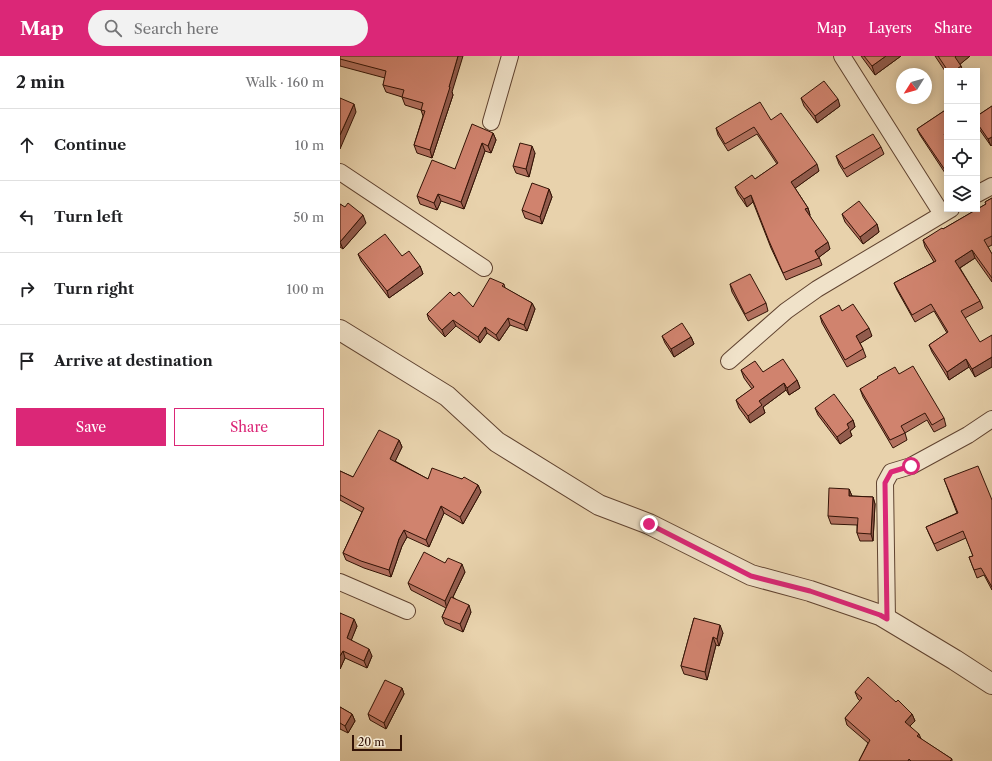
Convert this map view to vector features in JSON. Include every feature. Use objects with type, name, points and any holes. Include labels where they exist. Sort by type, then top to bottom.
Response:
[{"type":"street","points":[[491,122],[510,56]]},
{"type":"street","points":[[842,56],[944,208]]},
{"type":"street","points":[[340,172],[484,268]]},
{"type":"street","points":[[980,192],[992,186]]},
{"type":"street","points":[[729,361],[786,311],[817,289],[947,212]]},
{"type":"street","points":[[340,330],[447,396],[497,442],[599,504],[649,524],[751,576],[810,591],[880,615],[992,684]]},
{"type":"street","points":[[887,619],[885,483],[891,472],[911,466],[968,435],[992,419]]},
{"type":"street","points":[[340,582],[407,611]]},
{"type":"building","points":[[340,56],[458,56],[430,150],[414,145],[425,111],[421,110],[423,103],[402,97],[404,90],[383,85],[386,71],[340,59]]},
{"type":"building","points":[[864,56],[886,56],[872,66]]},
{"type":"building","points":[[938,56],[956,56],[955,57],[961,66],[958,68],[946,68]]},
{"type":"building","points":[[824,81],[838,99],[815,116],[801,98]]},
{"type":"building","points":[[340,98],[354,104],[340,135]]},
{"type":"building","points":[[760,102],[771,120],[781,113],[817,164],[791,182],[808,208],[805,209],[828,242],[815,251],[819,258],[783,273],[751,195],[744,199],[735,187],[752,175],[755,179],[778,163],[754,127],[725,144],[716,128]]},
{"type":"building","points":[[992,106],[992,137],[988,139],[980,127],[980,114]]},
{"type":"building","points":[[944,111],[944,169],[917,129]]},
{"type":"building","points":[[472,124],[493,133],[488,146],[482,143],[461,202],[438,194],[434,203],[417,196],[432,160],[455,169]]},
{"type":"building","points":[[873,134],[881,147],[844,169],[836,156]]},
{"type":"building","points":[[520,143],[532,146],[526,169],[513,166]]},
{"type":"building","points":[[532,183],[549,189],[540,217],[522,210]]},
{"type":"building","points":[[992,198],[992,236],[984,240],[992,254],[992,278],[972,250],[955,261],[980,301],[961,311],[980,342],[992,335],[992,357],[972,369],[966,359],[947,372],[929,345],[948,332],[931,304],[912,315],[894,283],[936,261],[923,240],[972,212],[980,212],[980,207],[986,204],[985,202]]},
{"type":"building","points":[[859,201],[877,224],[860,237],[842,214]]},
{"type":"building","points":[[348,203],[363,215],[340,242],[340,204],[345,207]]},
{"type":"building","points":[[385,234],[402,256],[409,251],[420,266],[387,291],[358,254]]},
{"type":"building","points":[[750,274],[766,303],[745,314],[730,284]]},
{"type":"building","points":[[490,278],[504,284],[502,286],[532,303],[524,325],[508,318],[496,335],[485,327],[478,337],[453,320],[442,330],[427,314],[450,292],[454,296],[459,292],[473,307]]},
{"type":"building","points":[[853,304],[869,328],[856,336],[863,349],[845,360],[820,316],[839,305],[842,311]]},
{"type":"building","points":[[682,323],[691,337],[671,349],[662,336]]},
{"type":"building","points":[[783,359],[797,380],[787,388],[784,383],[759,401],[762,405],[748,416],[736,400],[754,387],[741,370],[755,361],[763,372]]},
{"type":"building","points":[[913,366],[944,418],[932,425],[925,413],[901,426],[905,433],[890,440],[860,389],[895,367],[899,374]]},
{"type":"building","points":[[834,394],[853,420],[847,424],[849,428],[837,437],[815,408]]},
{"type":"building","points":[[379,430],[399,440],[390,459],[428,479],[432,468],[462,479],[464,477],[478,485],[460,517],[441,506],[426,540],[404,530],[399,539],[389,570],[361,561],[343,553],[364,508],[340,495],[340,471],[353,477]]},
{"type":"building","points":[[978,466],[992,500],[992,587],[981,568],[974,570],[969,557],[973,556],[963,531],[934,544],[926,527],[958,513],[944,479]]},
{"type":"building","points":[[829,488],[849,489],[849,496],[873,497],[871,534],[857,533],[858,518],[828,516]]},
{"type":"building","points":[[424,552],[445,563],[448,558],[462,564],[445,601],[408,583]]},
{"type":"building","points":[[451,597],[469,605],[460,624],[442,617]]},
{"type":"building","points":[[340,613],[354,619],[347,638],[369,649],[364,661],[343,651],[340,656]]},
{"type":"building","points":[[694,618],[720,625],[717,639],[713,637],[705,672],[681,666]]},
{"type":"building","points":[[868,677],[896,702],[898,700],[912,714],[905,722],[919,734],[917,736],[952,759],[950,761],[911,761],[909,759],[908,761],[859,761],[870,740],[845,718],[862,698],[855,692]]},
{"type":"building","points":[[385,680],[402,688],[384,723],[368,714]]},
{"type":"building","points":[[340,707],[352,714],[345,726],[340,723]]},
{"type":"route","points":[[649,524],[751,576],[810,591],[880,615],[887,619],[885,483],[891,472],[911,466]]}]
